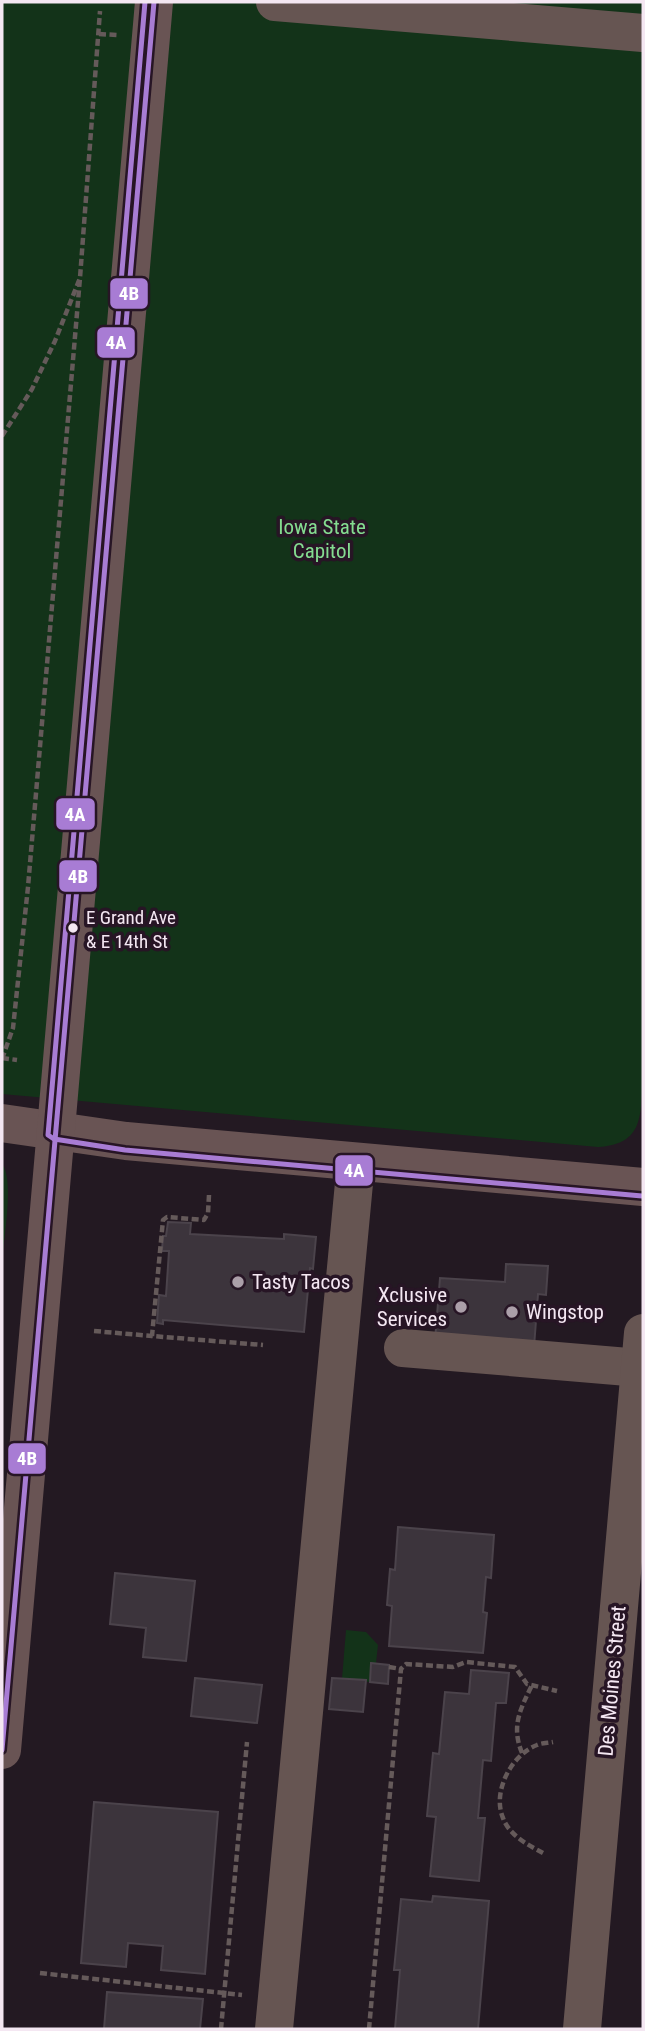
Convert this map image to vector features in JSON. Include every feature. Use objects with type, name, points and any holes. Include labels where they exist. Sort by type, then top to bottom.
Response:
[{"type":"main road","points":[[2,1750],[6,1660],[56,1131],[154,2]]},
{"type":"main road","points":[[2,1123],[126,1141],[643,1187]]},
{"type":"street","points":[[275,2],[643,33]]},
{"type":"street","points":[[274,2029],[356,1162]]},
{"type":"street","points":[[403,1348],[642,1350]]},
{"type":"street","name":"Des Moines Street","points":[[582,2029],[642,1350]]},
{"type":"path","points":[[17,1060],[2,1058],[13,1028],[28,887],[100,11]]},
{"type":"path","points":[[99,34],[117,35]]},
{"type":"path","points":[[2,436],[32,389],[80,278]]},
{"type":"path","points":[[152,1336],[163,1220],[167,1217],[204,1220],[208,1213],[209,1195]]},
{"type":"path","points":[[94,1331],[263,1345]]},
{"type":"path","points":[[369,2029],[401,1669],[407,1664],[453,1667],[467,1662],[505,1665],[515,1667],[527,1684],[557,1691]]},
{"type":"path","points":[[389,1667],[401,1669]]},
{"type":"path","points":[[522,1754],[516,1739],[517,1721],[532,1685]]},
{"type":"path","points":[[221,2029],[247,1742]]},
{"type":"path","points":[[543,1853],[513,1833],[502,1817],[500,1795],[509,1768],[522,1754],[537,1745],[553,1742]]},
{"type":"path","points":[[40,1973],[249,1996]]},
{"type":"green space","name":"Iowa State Capitol","points":[[2,2],[643,2],[643,1077],[637,1125],[632,1134],[624,1140],[598,1147],[2,1094]]},
{"type":"green space","points":[[2,1164],[8,1183],[8,1197],[2,1265]]},
{"type":"green space","points":[[346,1630],[366,1632],[378,1645],[376,1663],[371,1664],[370,1682],[342,1679]]},
{"type":"building","name":"Tasty Tacos","points":[[168,1222],[191,1223],[190,1234],[284,1239],[284,1234],[316,1237],[304,1332],[163,1320],[163,1324],[157,1323],[159,1295],[166,1296],[169,1251],[162,1251]]},
{"type":"building","points":[[506,1264],[548,1266],[546,1295],[538,1294],[534,1347],[435,1340],[440,1278],[505,1282]]},
{"type":"building","points":[[398,1527],[494,1535],[491,1578],[486,1577],[483,1612],[487,1613],[483,1653],[389,1646],[392,1606],[387,1605],[390,1569],[395,1570]]},
{"type":"building","points":[[115,1573],[195,1581],[186,1661],[143,1657],[146,1628],[110,1624]]},
{"type":"building","points":[[371,1663],[389,1665],[388,1684],[370,1682]]},
{"type":"building","points":[[471,1670],[509,1673],[506,1703],[496,1703],[491,1761],[483,1760],[478,1818],[485,1818],[479,1881],[430,1876],[436,1817],[427,1816],[433,1753],[439,1754],[445,1692],[469,1694]]},
{"type":"building","points":[[195,1678],[262,1685],[257,1723],[191,1716]]},
{"type":"building","points":[[332,1678],[366,1680],[363,1712],[329,1709]]},
{"type":"building","points":[[94,1802],[218,1812],[205,1974],[161,1970],[163,1946],[128,1943],[126,1967],[81,1963]]},
{"type":"building","points":[[433,1896],[489,1901],[478,2029],[395,2029],[400,1970],[394,1970],[401,1899],[432,1902]]},
{"type":"building","points":[[107,1992],[203,1999],[200,2029],[104,2029]]},
{"type":"transit line","name":"4A","points":[[145,2],[48,1135],[54,1139],[125,1150],[642,1196]]},
{"type":"transit line","name":"4B","points":[[2,1750],[154,2]]},
{"type":"place","name":"E Grand Ave & E 14th St","points":[[73,928]]},
{"type":"place","name":"Tasty Tacos","points":[[238,1282]]},
{"type":"place","name":"Xclusive Services","points":[[461,1307]]},
{"type":"place","name":"Wingstop","points":[[512,1312]]}]
